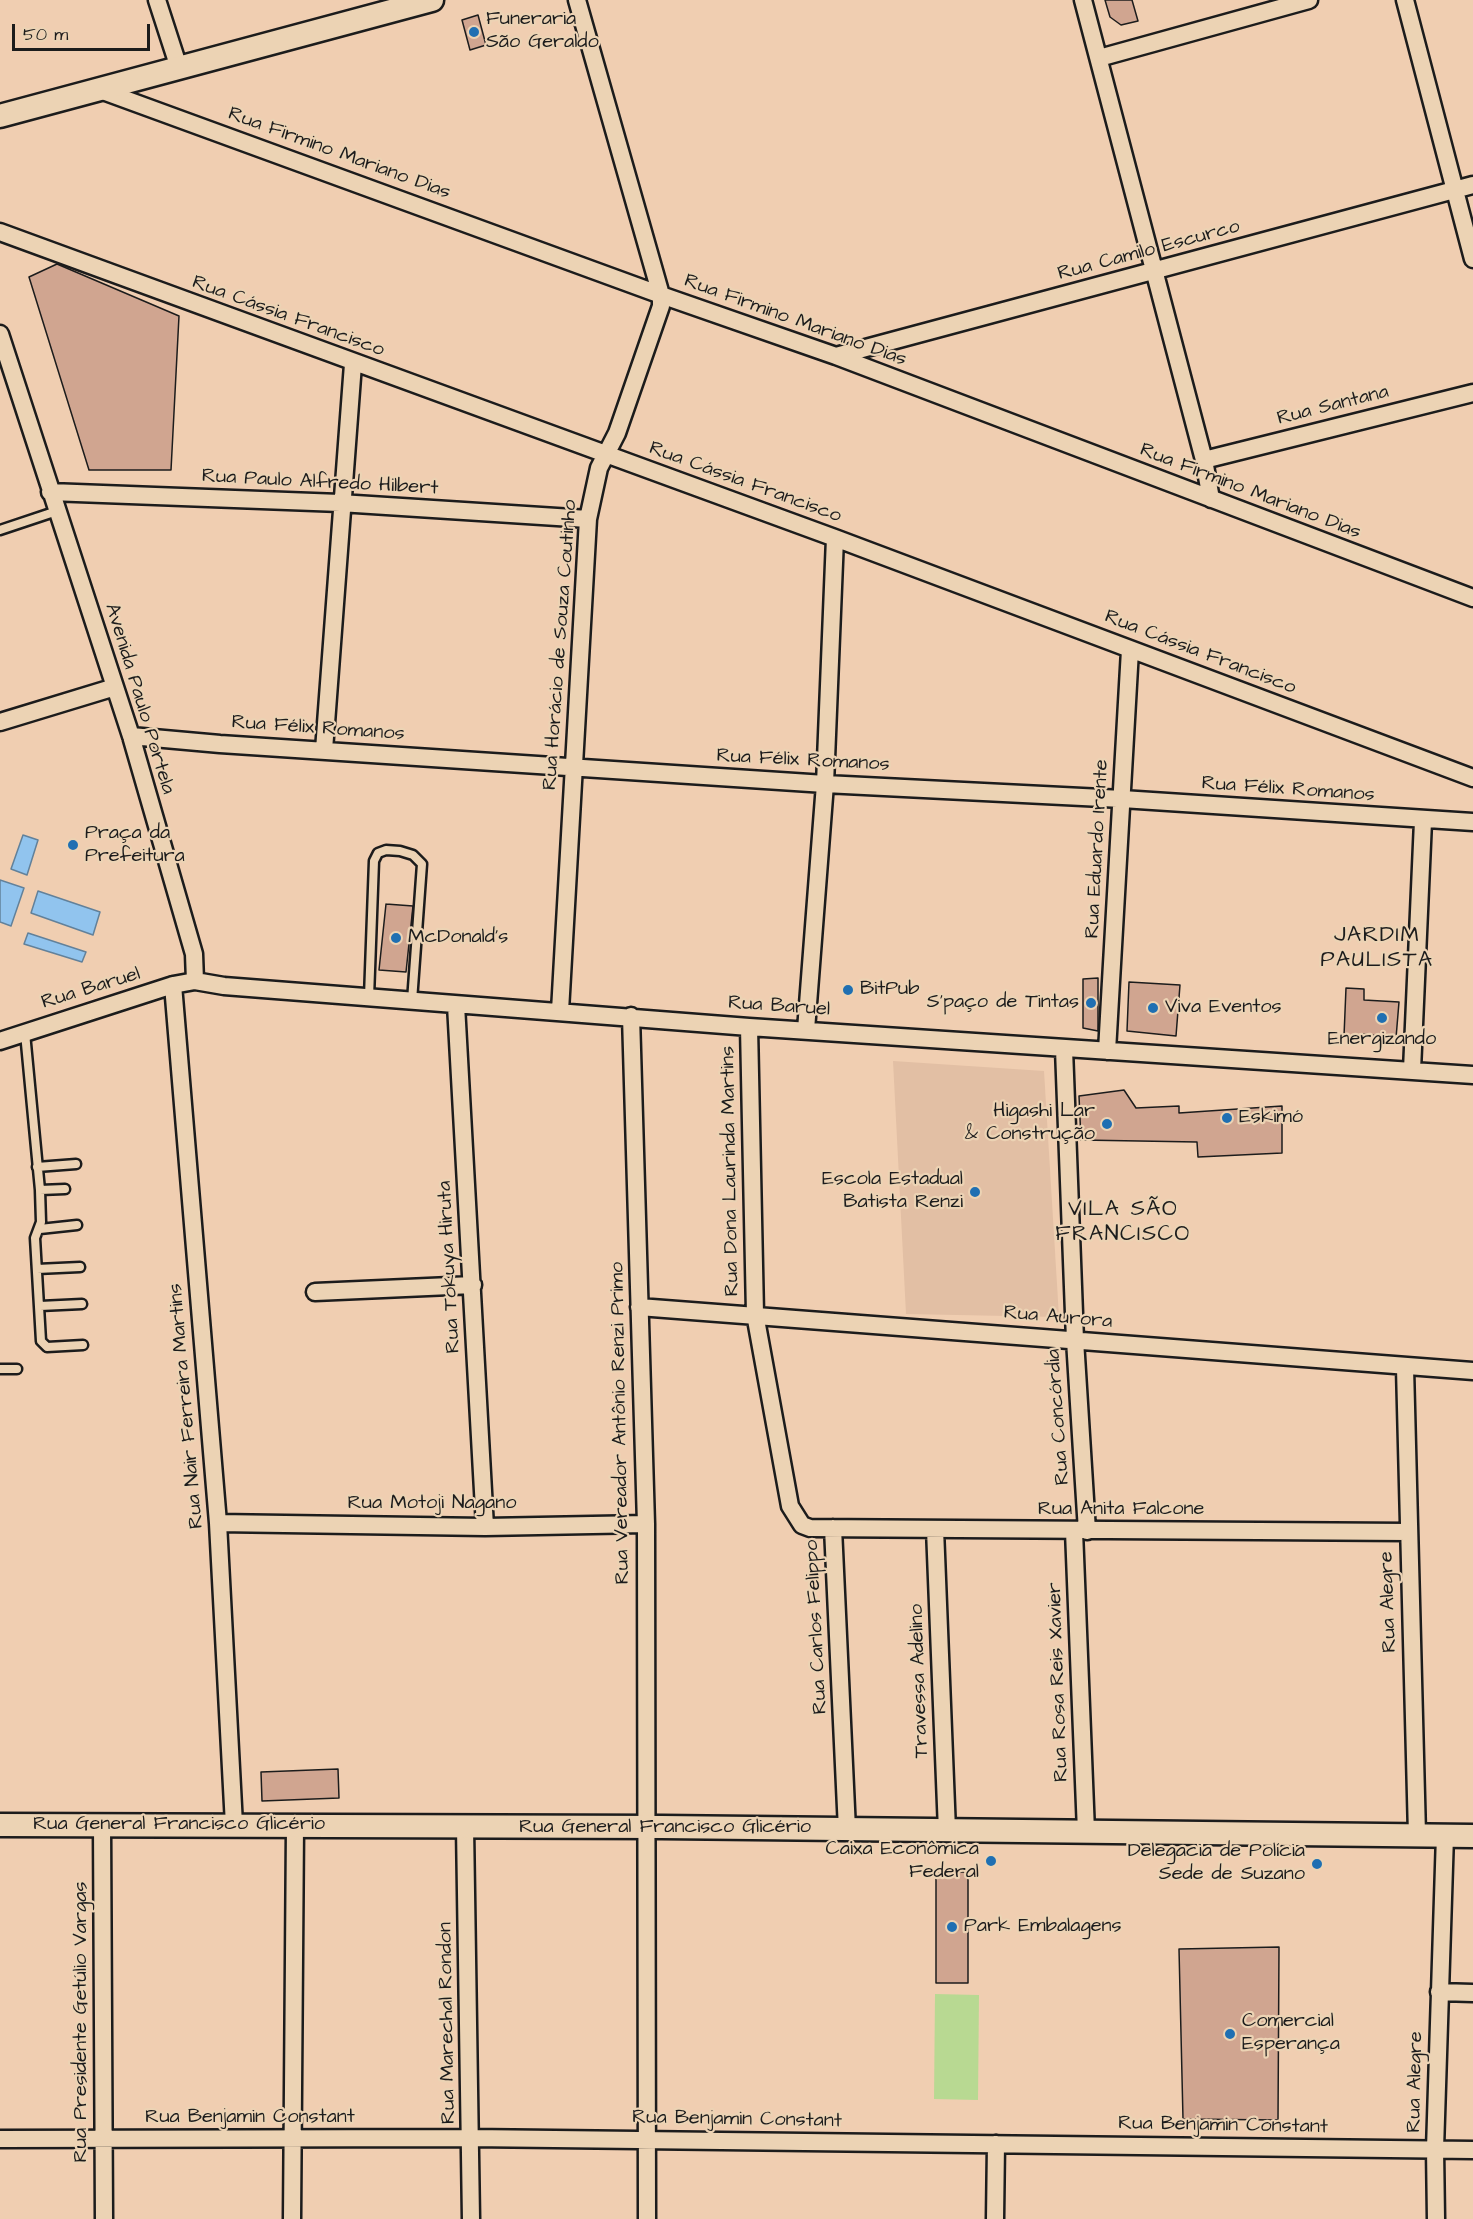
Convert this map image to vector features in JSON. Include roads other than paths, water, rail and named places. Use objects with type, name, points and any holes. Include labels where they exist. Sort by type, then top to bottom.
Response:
[{"type":"main road","points":[[0,116],[432,0]]},
{"type":"main road","name":"Rua General Francisco Glicério","points":[[0,1825],[648,1828],[1473,1836]]},
{"type":"street","points":[[157,0],[179,68]]},
{"type":"street","points":[[577,0],[661,295]]},
{"type":"street","points":[[1083,0],[1204,460],[1211,499]]},
{"type":"street","points":[[1099,58],[1309,0]]},
{"type":"street","points":[[1405,0],[1473,259]]},
{"type":"street","name":"Rua Firmino Mariano Dias","points":[[100,90],[661,295],[836,356],[1473,598]]},
{"type":"street","name":"Rua Camilo Escurco","points":[[836,356],[1473,185]]},
{"type":"street","name":"Rua Cássia Francisco","points":[[0,232],[353,364],[835,538],[1473,778]]},
{"type":"street","name":"Rua Horácio de Souza Coutinho","points":[[561,1011],[588,519],[594,484],[617,433],[655,326],[661,306],[661,295]]},
{"type":"street","name":"Avenida Paulo Portela","points":[[0,334],[130,736],[194,954],[195,981]]},
{"type":"street","points":[[324,750],[340,503],[353,364]]},
{"type":"street","name":"Rua Santana","points":[[1204,460],[1473,393]]},
{"type":"street","name":"Rua Paulo Alfredo Hilbert","points":[[50,492],[340,503],[588,519]]},
{"type":"street","points":[[806,1030],[825,784],[835,538]]},
{"type":"street","name":"Rua Eduardo Irente","points":[[1107,1051],[1130,650]]},
{"type":"street","points":[[0,722],[114,687]]},
{"type":"street","name":"Rua Félix Romanos","points":[[130,736],[825,784],[1122,799],[1423,821],[1473,822]]},
{"type":"street","points":[[1412,1071],[1423,821]]},
{"type":"street","points":[[195,981],[224,986],[369,997]]},
{"type":"street","name":"Rua Baruel","points":[[0,1041],[173,985],[195,981]]},
{"type":"street","name":"Rua Nair Ferreira Martins","points":[[173,985],[218,1524],[234,1825]]},
{"type":"street","name":"Rua Baruel","points":[[369,997],[749,1027],[1473,1075]]},
{"type":"street","name":"Rua Tokuya Hiruta","points":[[456,1005],[485,1527]]},
{"type":"street","name":"Rua Vereador Antônio Renzi Primo","points":[[631,1016],[646,1524],[648,1828],[646,2219]]},
{"type":"street","name":"Rua Dona Laurinda Martins","points":[[749,1027],[755,1314]]},
{"type":"street","name":"Rua Concórdia","points":[[1064,1049],[1081,1531]]},
{"type":"street","points":[[315,1292],[473,1285]]},
{"type":"street","name":"Rua Aurora","points":[[639,1307],[755,1314],[1405,1368],[1473,1371]]},
{"type":"street","name":"Rua Carlos Felippo","points":[[755,1314],[790,1506],[802,1525],[810,1528],[833,1528],[847,1830]]},
{"type":"street","name":"Rua Alegre","points":[[1405,1368],[1418,1835]]},
{"type":"street","name":"Rua Motoji Nagano","points":[[218,1524],[485,1527],[646,1524]]},
{"type":"street","name":"Rua Anita Falcone","points":[[833,1528],[1408,1532]]},
{"type":"street","name":"Travessa Adelino","points":[[935,1529],[947,1831]]},
{"type":"street","name":"Rua Rosa Reis Xavier","points":[[1081,1531],[1086,1832]]},
{"type":"street","name":"Rua Presidente Getúlio Vargas","points":[[102,1825],[104,2219]]},
{"type":"street","points":[[292,2219],[295,1826]]},
{"type":"street","name":"Rua Marechal Rondon","points":[[465,1827],[471,2219]]},
{"type":"street","name":"Rua Alegre","points":[[1436,2219],[1439,1992],[1446,1835]]},
{"type":"street","points":[[1439,1992],[1473,1993]]},
{"type":"street","name":"Rua Benjamin Constant","points":[[0,2139],[471,2138],[1473,2150]]},
{"type":"street","points":[[995,2219],[996,2144]]},
{"type":"lane","points":[[0,530],[57,511]]},
{"type":"lane","points":[[369,997],[374,861],[378,853],[386,850],[400,851],[413,855],[422,864],[412,1001]]},
{"type":"lane","points":[[25,1032],[40,1190],[40,1229],[35,1238],[43,1345],[83,1345]]},
{"type":"lane","points":[[37,1167],[76,1164]]},
{"type":"lane","points":[[40,1190],[65,1189]]},
{"type":"lane","points":[[40,1229],[77,1226]]},
{"type":"lane","points":[[37,1269],[80,1266]]},
{"type":"lane","points":[[40,1306],[82,1304]]},
{"type":"lane","points":[[0,1369],[16,1369]]},
{"type":"water","points":[[23,835],[38,840],[27,875],[11,869]]},
{"type":"water","points":[[0,880],[24,888],[11,926],[0,922]]},
{"type":"water","points":[[38,891],[100,912],[93,935],[31,913]]},
{"type":"water","points":[[28,933],[86,952],[82,962],[24,944]]},
{"type":"place","name":"Funeraria São Geraldo","points":[[474,32]]},
{"type":"place","name":"Praça da Prefeitura","points":[[73,845]]},
{"type":"place","name":"McDonald's","points":[[396,938]]},
{"type":"place","name":"BitPub","points":[[848,990]]},
{"type":"place","name":"S'paço de Tintas","points":[[1091,1003]]},
{"type":"place","name":"Viva Eventos","points":[[1153,1008]]},
{"type":"place","name":"Energizando","points":[[1382,1018]]},
{"type":"place","name":"Eskimó","points":[[1227,1118]]},
{"type":"place","name":"Higashi Lar & Construção","points":[[1107,1124]]},
{"type":"place","name":"Escola Estadual Batista Renzi","points":[[975,1192]]},
{"type":"place","name":"Caixa Econômica Federal","points":[[991,1861]]},
{"type":"place","name":"Delegacia de Polícia Sede de Suzano","points":[[1317,1864]]},
{"type":"place","name":"Park Embalagens","points":[[952,1927]]},
{"type":"place","name":"Comercial Esperança","points":[[1230,2034]]},
{"type":"district","name":"JARDIM PAULISTA","points":[[1377,948]]},
{"type":"district","name":"VILA SÃO FRANCISCO","points":[[1123,1222]]}]
